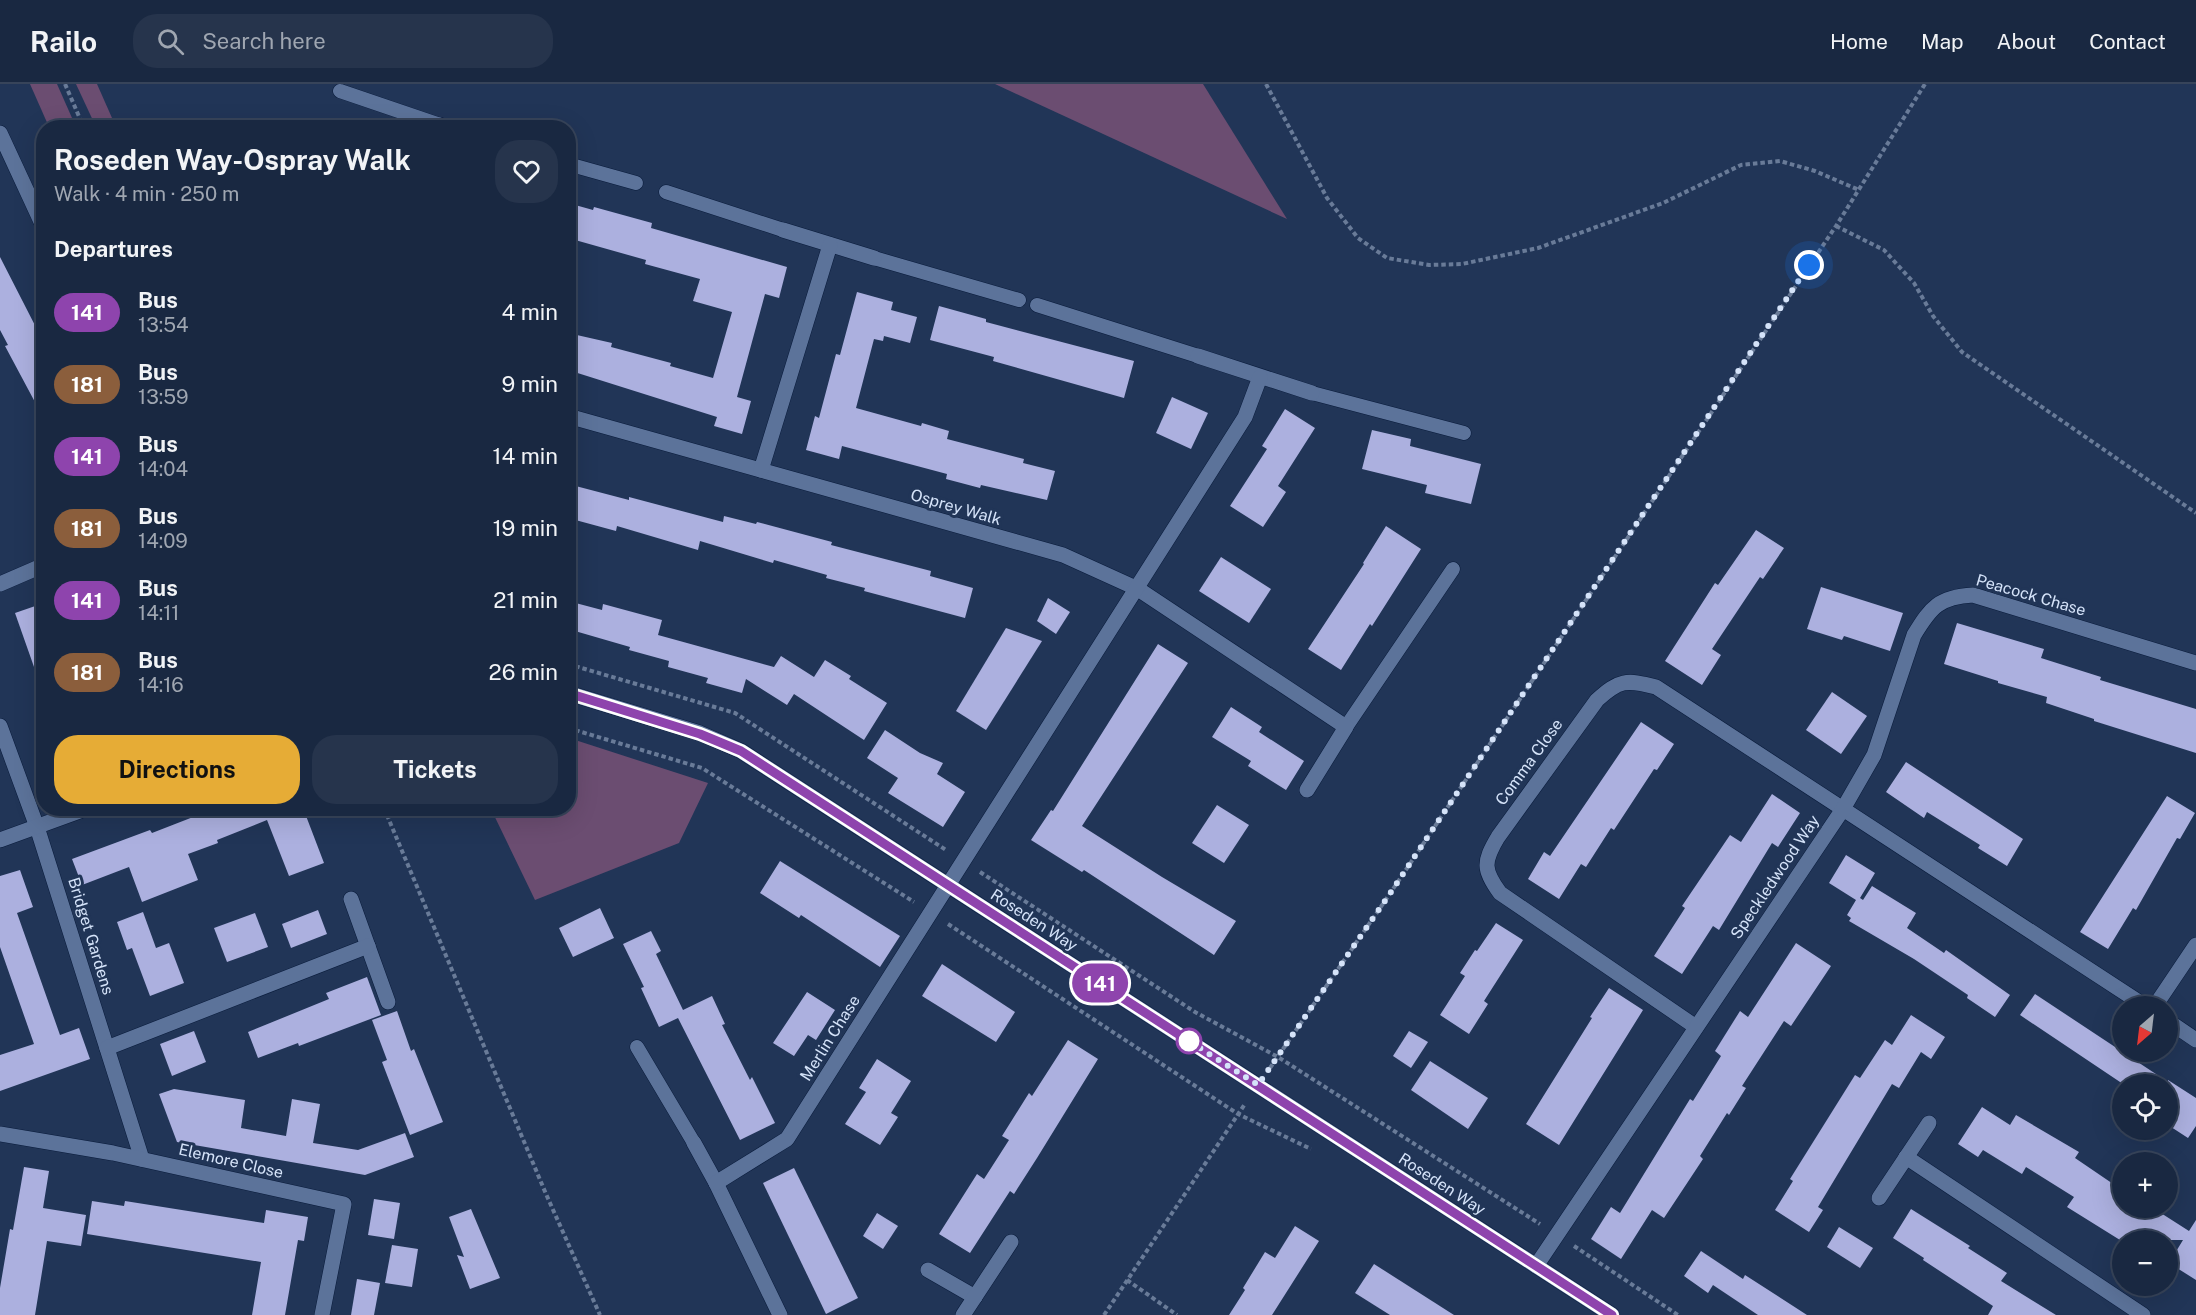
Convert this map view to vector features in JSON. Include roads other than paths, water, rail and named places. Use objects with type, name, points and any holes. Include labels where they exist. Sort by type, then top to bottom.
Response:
[{"type":"street","points":[[0,134],[36,211]]},
{"type":"street","points":[[783,230],[874,258]]},
{"type":"street","points":[[761,470],[830,245]]},
{"type":"street","points":[[1198,356],[1312,393]]},
{"type":"street","points":[[949,886],[1245,417],[1260,377]]},
{"type":"street","name":"Osprey Walk","points":[[576,418],[1063,555],[1138,589],[1346,727]]},
{"type":"street","points":[[0,584],[36,568]]},
{"type":"street","name":"Peacock Chase","points":[[1843,809],[1874,755],[1914,635],[1924,618],[1939,603],[1954,596],[1973,595],[2196,663]]},
{"type":"street","name":"Comma Close","points":[[1696,1027],[1500,893],[1488,877],[1487,855],[1498,837],[1597,700],[1614,685],[1636,681],[1656,687],[1843,809]]},
{"type":"street","name":"Roseden Way","points":[[576,695],[700,734],[741,751],[1612,1315]]},
{"type":"street","name":"Bridget Gardens","points":[[0,726],[37,827],[142,1159]]},
{"type":"street","points":[[1307,790],[1346,727]]},
{"type":"street","name":"Speckledwood Way","points":[[1536,1266],[1843,809],[2130,996]]},
{"type":"street","points":[[0,840],[67,816]]},
{"type":"street","name":"Merlin Chase","points":[[716,1183],[787,1139],[949,886]]},
{"type":"street","points":[[351,899],[388,1002]]},
{"type":"street","points":[[2162,996],[2196,945]]},
{"type":"street","points":[[107,1048],[368,946]]},
{"type":"street","points":[[2178,1028],[2196,1040]]},
{"type":"street","points":[[1879,1198],[1929,1123]]},
{"type":"street","name":"Elemore Close","points":[[0,1134],[113,1153],[344,1204],[322,1315]]},
{"type":"street","points":[[694,1143],[780,1315]]},
{"type":"street","points":[[1906,1157],[2143,1315]]},
{"type":"street","points":[[963,1315],[1011,1242]]},
{"type":"street","points":[[928,1270],[975,1298]]},
{"type":"lane","points":[[340,91],[426,120]]},
{"type":"lane","points":[[576,166],[636,183]]},
{"type":"lane","points":[[666,192],[783,230]]},
{"type":"lane","points":[[874,258],[1019,300]]},
{"type":"lane","points":[[1037,305],[1198,356]]},
{"type":"lane","points":[[1312,393],[1464,433]]},
{"type":"lane","points":[[1346,727],[1453,569]]},
{"type":"lane","points":[[637,1047],[694,1143]]}]
